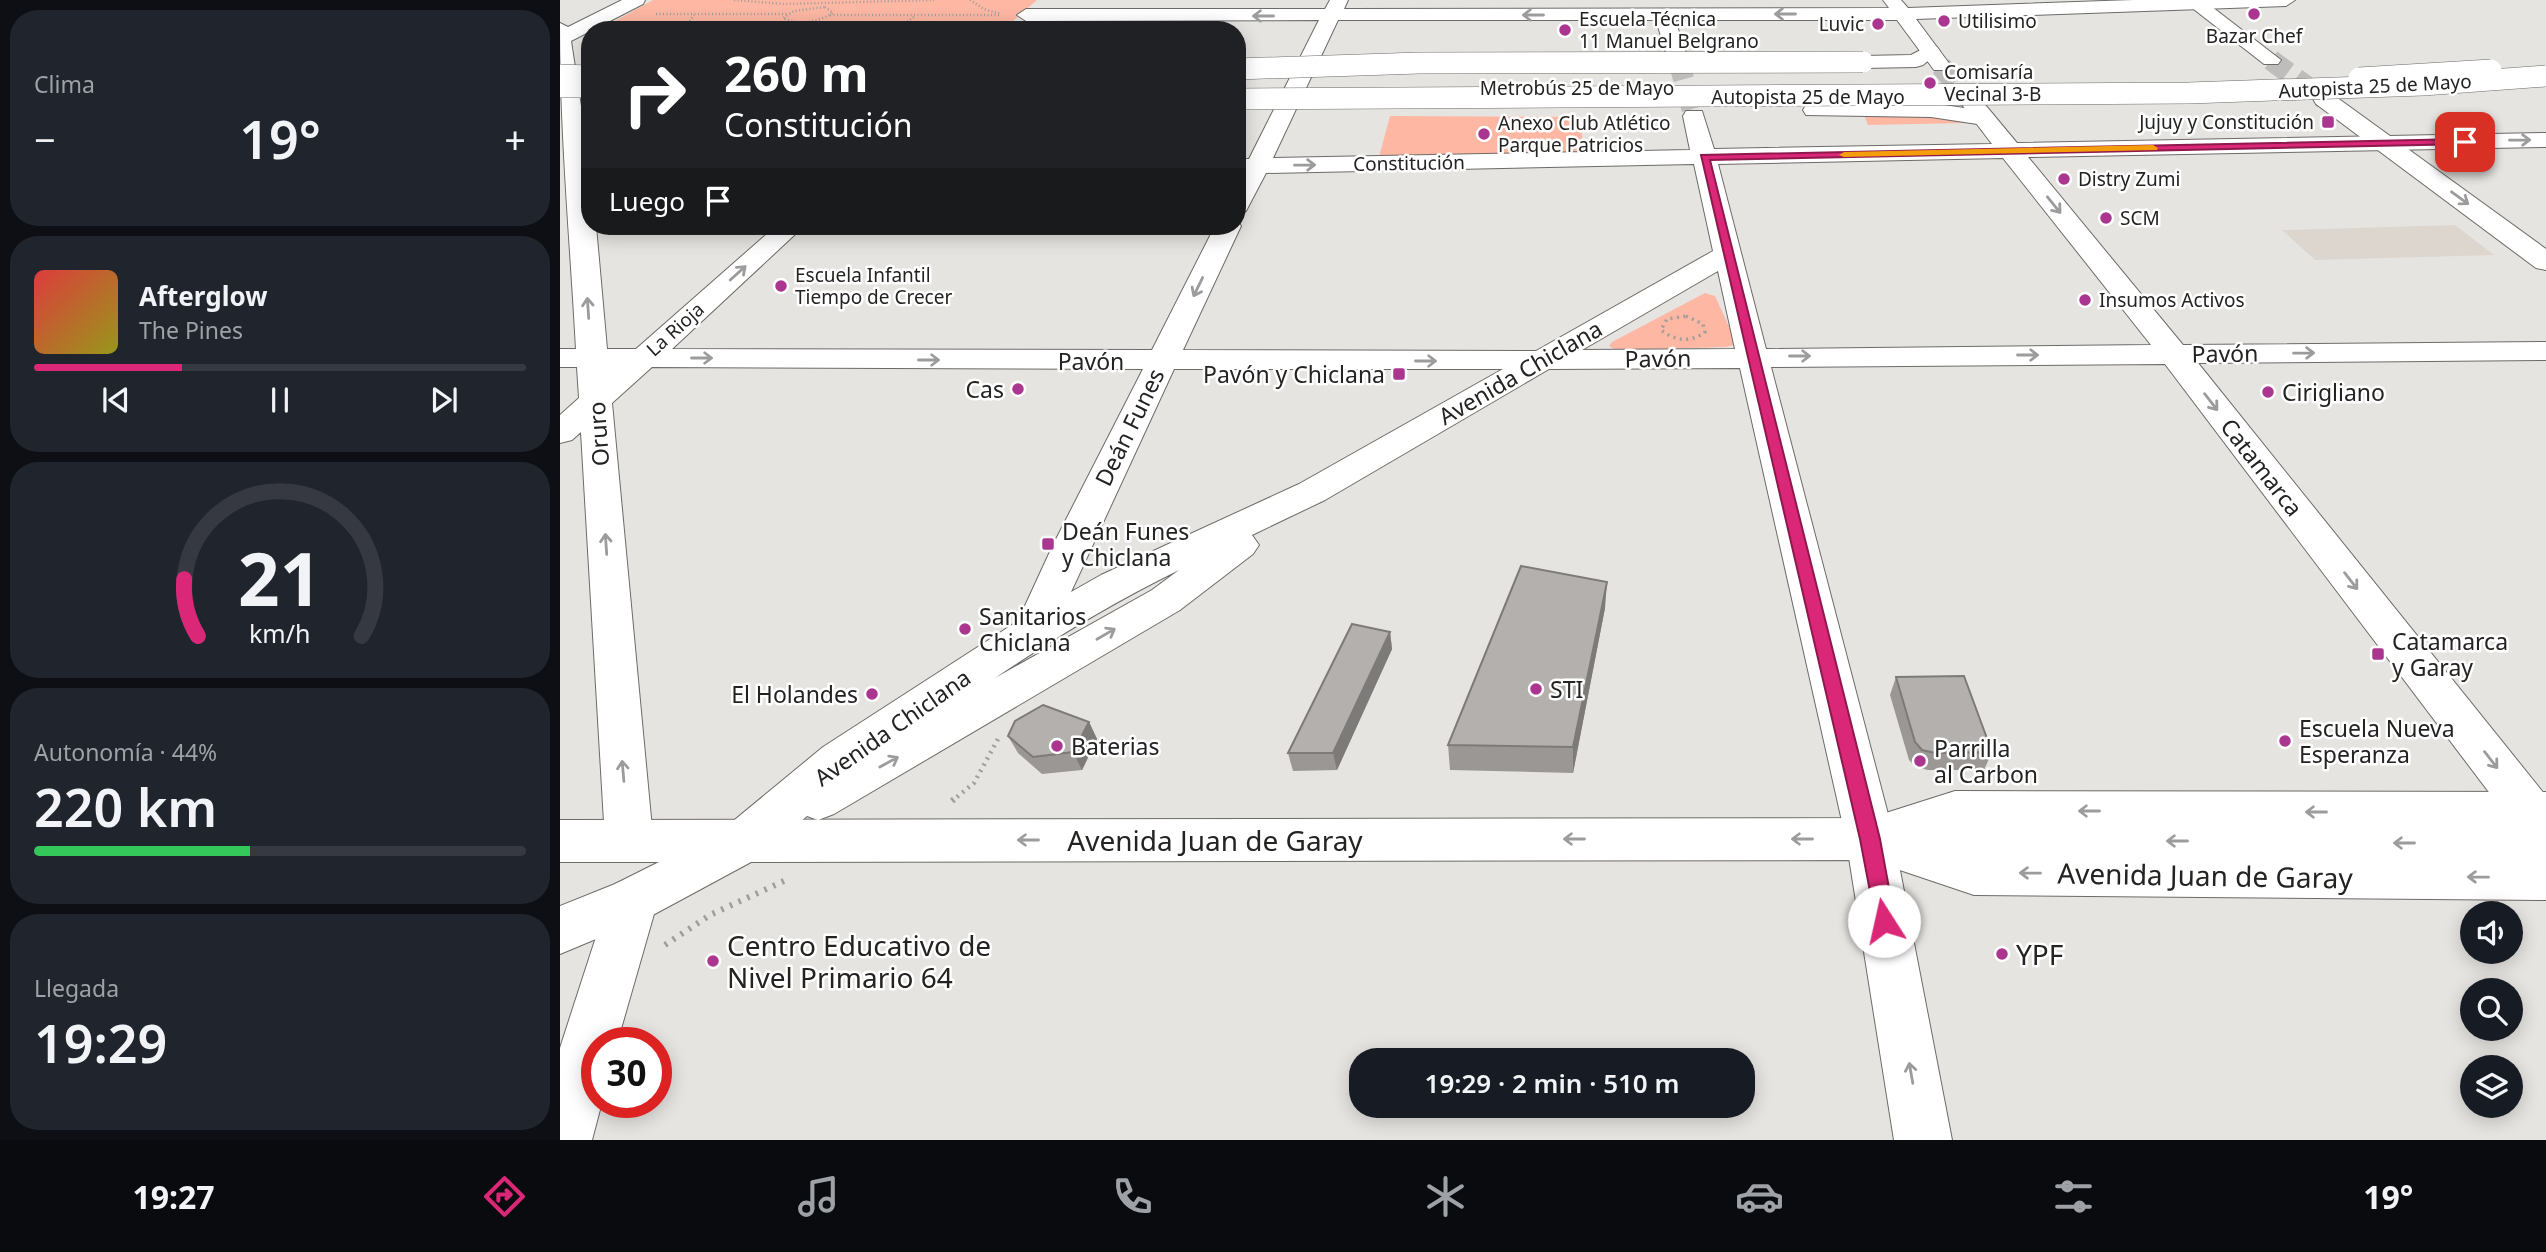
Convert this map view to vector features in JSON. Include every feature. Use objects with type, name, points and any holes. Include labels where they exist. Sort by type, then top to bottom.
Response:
[{"type":"main road","points":[[591,21],[636,0]]},
{"type":"main road","points":[[1020,21],[1044,0]]},
{"type":"main road","points":[[1026,15],[1335,8],[1664,14],[2286,0]]},
{"type":"main road","points":[[2193,1],[2271,60]]},
{"type":"main road","points":[[1246,69],[1419,64],[1863,62],[1936,59],[1897,7]]},
{"type":"main road","points":[[1247,166],[1335,8]]},
{"type":"main road","points":[[1664,14],[1678,59]]},
{"type":"main road","points":[[561,31],[581,24]]},
{"type":"main road","name":"Oruro","points":[[561,31],[581,227]]},
{"type":"main road","name":"Autopista 25 de Mayo","points":[[1246,79],[2126,75],[2417,64],[2546,56]]},
{"type":"main road","name":"Metrobús 25 de Mayo","points":[[1246,89],[2134,85],[2363,78],[2546,67]]},
{"type":"main road","points":[[560,75],[581,76]]},
{"type":"main road","name":"Autopista 25 de Mayo","points":[[1246,99],[2175,94],[2423,85],[2546,76]]},
{"type":"main road","points":[[560,87],[581,87]]},
{"type":"main road","points":[[560,96],[581,97]]},
{"type":"main road","points":[[2324,99],[2546,262]]},
{"type":"main road","name":"Catamarca","points":[[1246,111],[1979,112],[2174,354],[2542,825]]},
{"type":"main road","points":[[1694,117],[1870,839],[1923,1140]]},
{"type":"main road","name":"Constitución","points":[[1247,166],[2546,140]]},
{"type":"main road","name":"Oruro","points":[[582,235],[629,839]]},
{"type":"main road","name":"La Rioja","points":[[560,433],[781,235]]},
{"type":"main road","name":"Deán Funes","points":[[1034,631],[1072,545],[1223,235]]},
{"type":"main road","name":"Avenida Chiclana","points":[[743,842],[839,760],[1034,631],[1115,585],[1312,492],[1729,253]]},
{"type":"main road","name":"Pavón","points":[[560,358],[1542,360],[2546,351]]},
{"type":"main road","name":"Avenida Chiclana","points":[[560,930],[632,900],[892,760],[1166,600],[1312,492]]},
{"type":"main road","points":[[1870,839],[2542,825]]},
{"type":"main road","name":"Avenida Juan de Garay","points":[[560,841],[1870,839],[1974,873],[2546,878]]},
{"type":"main road","points":[[560,943],[632,900]]},
{"type":"main road","points":[[563,1140],[602,994],[632,900]]},
{"type":"main road","name":"Avenida Chiclana","points":[[560,960],[632,900]]},
{"type":"path","points":[[734,0],[824,3],[934,0]]},
{"type":"path","points":[[603,17],[787,14],[818,7],[828,0]]},
{"type":"path","points":[[807,21],[830,15],[1005,15],[984,9],[970,0]]},
{"type":"path","points":[[818,7],[830,9],[833,13],[830,15]]},
{"type":"path","points":[[690,21],[695,14]]},
{"type":"path","points":[[787,14],[783,18],[790,21]]},
{"type":"path","points":[[910,21],[915,15]]},
{"type":"path","points":[[1686,316],[1699,321],[1705,328],[1702,335],[1684,340],[1665,334],[1661,326],[1667,319],[1686,316]]},
{"type":"shaded area","points":[[653,0],[1037,0],[1013,21],[615,21]]},
{"type":"shaded area","points":[[1930,114],[1961,119],[1964,123],[1868,125],[1864,115]]},
{"type":"shaded area","name":"Anexo Club Atlético Parque Patricios","points":[[1390,116],[1581,117],[1583,152],[1379,157]]},
{"type":"shaded area","points":[[2455,225],[2494,255],[2315,260],[2282,230]]},
{"type":"shaded area","points":[[1705,293],[1715,296],[1737,344],[1726,347],[1616,350],[1609,346],[1612,342]]},
{"type":"building","name":"STI","points":[[1521,566],[1607,582],[1573,747],[1448,745]]},
{"type":"building","points":[[1352,624],[1390,632],[1333,753],[1288,753]]},
{"type":"building","points":[[1964,676],[1992,752],[1935,753],[1922,750],[1915,742],[1896,677]]},
{"type":"building","points":[[1043,705],[1089,722],[1073,752],[1033,757],[1008,736],[1015,721]]},
{"type":"tunnel","points":[[1678,59],[1694,116]]},
{"type":"tunnel","points":[[2271,60],[2324,99]]},
{"type":"tunnel","points":[[1941,66],[1974,106]]},
{"type":"slow traffic","points":[[1844,155],[2153,148]]},
{"type":"place","name":"Bazar Chef","points":[[2254,14]]},
{"type":"place","name":"Utilisimo","points":[[1944,21]]},
{"type":"place","name":"Luvic","points":[[1878,24]]},
{"type":"place","name":"Escuela Técnica 11 Manuel Belgrano","points":[[1565,30]]},
{"type":"place","name":"Comisaría Vecinal 3-B","points":[[1930,83]]},
{"type":"place","name":"Jujuy y Constitución","points":[[2328,122]]},
{"type":"place","name":"Anexo Club Atlético Parque Patricios","points":[[1484,134]]},
{"type":"place","name":"Distry Zumi","points":[[2064,179]]},
{"type":"place","name":"SCM","points":[[2106,218]]},
{"type":"place","name":"Escuela Infantil Tiempo de Crecer","points":[[781,286]]},
{"type":"place","name":"Insumos Activos","points":[[2085,300]]},
{"type":"place","name":"Pavón y Chiclana","points":[[1399,374]]},
{"type":"place","name":"Cas","points":[[1018,389]]},
{"type":"place","name":"Cirigliano","points":[[2268,392]]},
{"type":"place","name":"Deán Funes y Chiclana","points":[[1048,544]]},
{"type":"place","name":"Sanitarios Chiclana","points":[[965,629]]},
{"type":"place","name":"Catamarca y Garay","points":[[2378,654]]},
{"type":"place","name":"STI","points":[[1536,689]]},
{"type":"place","name":"El Holandes","points":[[872,694]]},
{"type":"place","name":"Escuela Nueva Esperanza","points":[[2285,741]]},
{"type":"place","name":"Baterias","points":[[1057,746]]},
{"type":"place","name":"Parrilla al Carbon","points":[[1920,761]]},
{"type":"place","name":"YPF","points":[[2002,954]]},
{"type":"place","name":"Centro Educativo de Nivel Primario 64","points":[[713,961]]},
{"type":"route","points":[[1884,921],[1870,839],[1705,157],[2465,142]]}]
